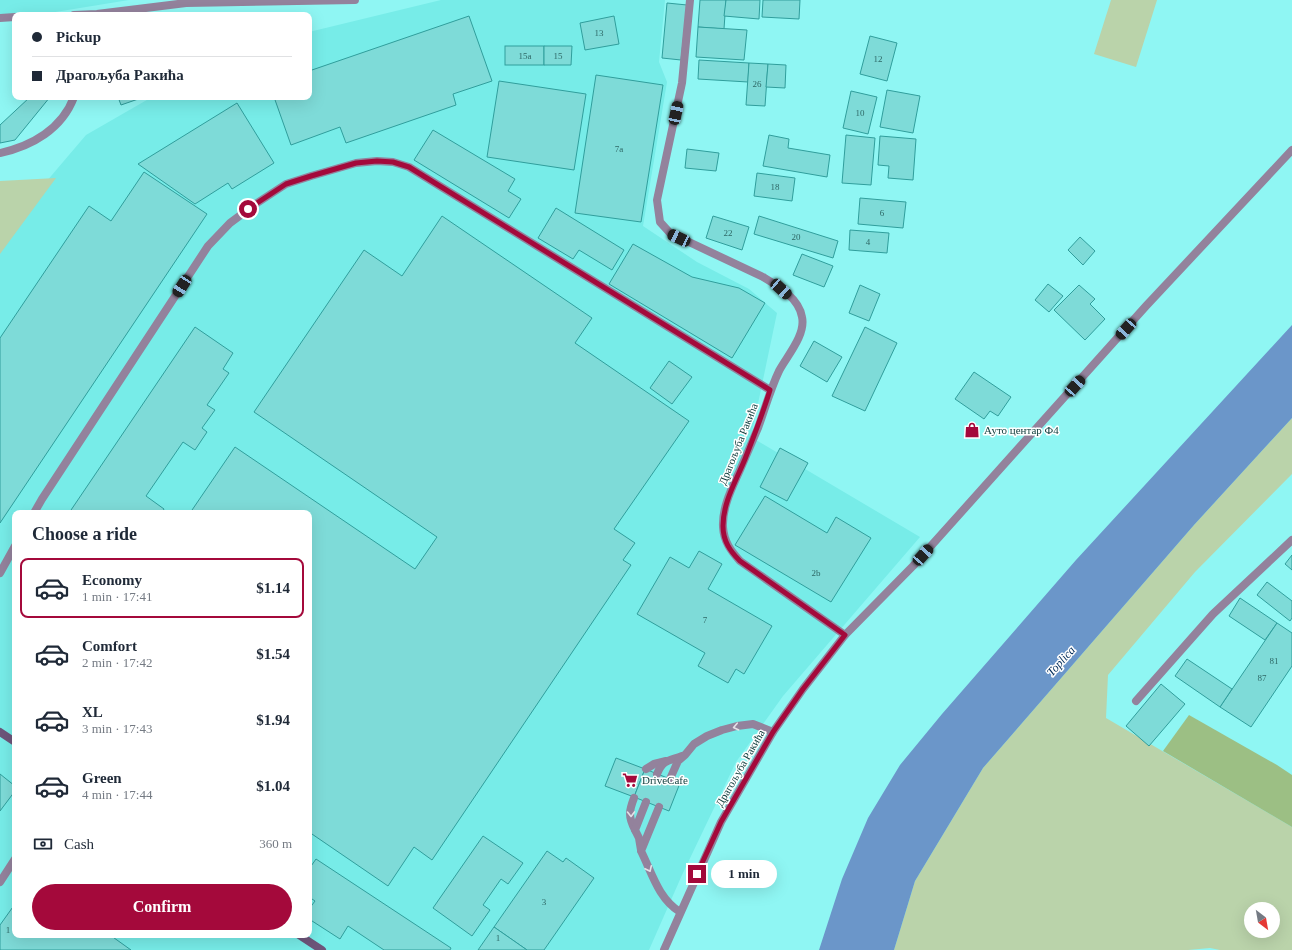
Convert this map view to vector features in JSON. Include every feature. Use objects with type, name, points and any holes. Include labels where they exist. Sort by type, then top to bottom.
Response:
[{"type":"main road","points":[[0,732],[12,740]]},
{"type":"main road","points":[[304,938],[322,950]]},
{"type":"street","points":[[118,12],[186,3],[355,0]]},
{"type":"street","name":"Драгољуба Ракића","points":[[664,950],[721,822],[773,732],[803,689],[845,635],[740,561],[730,551],[725,541],[723,527],[724,513],[728,497],[758,426],[770,390],[800,336],[803,326],[799,308],[793,299],[781,289],[768,280],[670,233],[660,222],[657,200],[682,83],[690,0]]},
{"type":"street","points":[[0,18],[12,17]]},
{"type":"street","points":[[0,153],[20,148],[48,133],[66,112],[72,100]]},
{"type":"street","points":[[845,635],[913,566],[1146,306],[1292,150]]},
{"type":"street","points":[[36,510],[204,253],[230,223],[257,202],[286,184],[356,163],[377,161],[393,162],[409,167],[770,390]]},
{"type":"street","points":[[1136,701],[1213,614],[1292,540]]},
{"type":"street","points":[[0,573],[12,551]]},
{"type":"street","points":[[670,779],[677,764],[694,744],[707,736],[737,726],[753,724],[773,732]]},
{"type":"street","points":[[646,769],[651,765],[685,755]]},
{"type":"street","points":[[657,774],[662,765],[667,761]]},
{"type":"street","points":[[634,798],[630,812],[631,821],[640,842],[641,851],[659,890],[672,907],[680,912]]},
{"type":"street","points":[[635,830],[646,802]]},
{"type":"street","points":[[641,851],[659,807]]},
{"type":"street","points":[[0,882],[12,864]]},
{"type":"shaded area","points":[[0,0],[129,0],[55,12],[12,12],[12,16],[0,21]]},
{"type":"shaded area","points":[[441,0],[665,0],[659,62],[667,82],[643,226],[697,262],[749,289],[777,313],[751,437],[920,537],[783,696],[736,762],[682,875],[649,950],[0,950],[0,236],[86,135],[147,100],[312,100],[312,31]]},
{"type":"green space","points":[[1111,0],[1157,0],[1136,67],[1094,54]]},
{"type":"green space","points":[[56,178],[0,254],[0,181]]},
{"type":"green space","points":[[1292,418],[1292,474],[1195,572],[1108,675],[1106,718],[1292,827],[1292,950],[1220,950],[1210,948],[1188,950],[894,950],[915,881],[983,768],[1194,525]]},
{"type":"green space","points":[[1189,715],[1292,775],[1292,827],[1163,751]]},
{"type":"water","name":"Toplica","points":[[1292,325],[1292,418],[1194,525],[983,768],[915,881],[894,950],[819,950],[842,879],[868,818],[900,765],[942,714],[1076,560]]},
{"type":"building","points":[[700,0],[726,0],[724,29],[698,27]]},
{"type":"building","points":[[726,0],[760,0],[759,19],[724,16]]},
{"type":"building","points":[[763,0],[800,0],[799,19],[762,17]]},
{"type":"building","points":[[667,3],[687,5],[681,60],[662,58]]},
{"type":"building","points":[[469,16],[492,81],[453,94],[456,105],[346,143],[340,127],[291,145],[275,100],[312,100],[312,70]]},
{"type":"building","points":[[614,16],[619,44],[585,50],[580,23]]},
{"type":"building","points":[[698,27],[747,30],[744,60],[696,57]]},
{"type":"building","points":[[870,36],[897,43],[887,81],[860,74]]},
{"type":"building","points":[[505,46],[544,46],[544,65],[505,65]]},
{"type":"building","points":[[544,46],[572,46],[571,65],[544,65]]},
{"type":"building","points":[[699,60],[749,63],[748,82],[698,79]]},
{"type":"building","points":[[749,63],[768,64],[765,106],[746,105]]},
{"type":"building","points":[[768,64],[786,65],[785,88],[766,87]]},
{"type":"building","points":[[596,75],[663,85],[641,222],[575,213]]},
{"type":"building","points":[[499,81],[586,94],[574,170],[487,157]]},
{"type":"building","points":[[887,90],[920,96],[913,133],[880,127]]},
{"type":"building","points":[[851,91],[877,97],[868,134],[843,128]]},
{"type":"building","points":[[27,100],[48,100],[15,140],[0,143],[0,125]]},
{"type":"building","points":[[119,100],[135,100],[121,105]]},
{"type":"building","points":[[237,103],[274,163],[232,189],[228,183],[195,204],[138,164]]},
{"type":"building","points":[[433,130],[515,179],[508,191],[521,199],[509,218],[414,160]]},
{"type":"building","points":[[769,135],[789,139],[788,148],[830,155],[827,177],[763,166]]},
{"type":"building","points":[[846,135],[875,138],[871,185],[842,183]]},
{"type":"building","points":[[880,136],[916,139],[913,180],[888,178],[889,166],[878,165]]},
{"type":"building","points":[[687,149],[719,153],[716,171],[685,168]]},
{"type":"building","points":[[144,172],[207,214],[0,523],[0,338],[89,206],[111,221]]},
{"type":"building","points":[[757,173],[795,178],[792,201],[754,196]]},
{"type":"building","points":[[860,198],[906,202],[903,228],[858,224]]},
{"type":"building","points":[[556,208],[624,250],[612,270],[579,250],[573,259],[538,238]]},
{"type":"building","points":[[442,216],[592,318],[575,343],[689,421],[614,529],[635,543],[623,560],[631,565],[432,860],[414,847],[388,886],[312,834],[312,510],[192,510],[235,447],[415,569],[437,537],[254,412],[364,250],[402,276]]},
{"type":"building","points":[[713,216],[749,227],[742,250],[706,238]]},
{"type":"building","points":[[759,216],[838,241],[833,258],[754,234]]},
{"type":"building","points":[[850,230],[889,233],[887,253],[849,250]]},
{"type":"building","points":[[1080,237],[1095,251],[1083,265],[1068,250]]},
{"type":"building","points":[[633,244],[692,277],[739,288],[765,303],[732,358],[609,284]]},
{"type":"building","points":[[802,254],[833,266],[824,287],[793,275]]},
{"type":"building","points":[[1048,284],[1063,296],[1049,312],[1035,300]]},
{"type":"building","points":[[860,285],[880,294],[869,321],[849,313]]},
{"type":"building","points":[[1079,285],[1095,299],[1090,304],[1105,319],[1085,340],[1054,310]]},
{"type":"building","points":[[195,327],[233,353],[223,369],[229,373],[207,405],[215,410],[202,428],[207,432],[195,450],[183,442],[146,496],[164,510],[71,510]]},
{"type":"building","points":[[865,327],[897,343],[865,411],[832,396]]},
{"type":"building","points":[[814,341],[842,357],[827,382],[800,366]]},
{"type":"building","points":[[669,361],[692,377],[672,404],[650,388]]},
{"type":"building","points":[[974,372],[1011,397],[998,416],[990,411],[984,419],[955,399]]},
{"type":"building","points":[[780,448],[808,463],[787,501],[760,487]]},
{"type":"building","points":[[765,496],[827,533],[836,517],[871,538],[831,602],[735,545]]},
{"type":"building","points":[[699,551],[722,564],[708,589],[772,626],[744,674],[736,669],[728,683],[698,666],[705,653],[637,614],[670,557],[689,568]]},
{"type":"building","points":[[1292,555],[1292,570],[1285,564]]},
{"type":"building","points":[[1267,582],[1292,601],[1292,618],[1290,621],[1257,595]]},
{"type":"building","points":[[1240,598],[1277,623],[1265,640],[1229,616]]},
{"type":"building","points":[[1277,623],[1292,633],[1292,666],[1251,727],[1220,707]]},
{"type":"building","points":[[1187,659],[1232,689],[1220,707],[1175,676]]},
{"type":"building","points":[[1161,684],[1185,704],[1149,746],[1126,726]]},
{"type":"building","points":[[616,758],[645,769],[634,797],[605,786]]},
{"type":"building","points":[[645,769],[680,783],[669,811],[634,797]]},
{"type":"building","points":[[0,774],[12,784],[12,795],[0,811]]},
{"type":"building","points":[[483,836],[523,863],[508,884],[501,879],[483,905],[490,910],[472,936],[433,908]]},
{"type":"building","points":[[547,851],[563,862],[566,858],[594,878],[544,950],[527,950],[494,927]]},
{"type":"building","points":[[316,859],[451,948],[450,950],[384,950],[348,926],[340,939],[312,921],[312,905],[315,901],[312,899],[312,865]]},
{"type":"building","points":[[12,908],[12,938],[114,938],[131,950],[0,950],[0,925]]},
{"type":"building","points":[[494,927],[527,950],[478,950]]},
{"type":"place","name":"Ауто центар Ф4","points":[[972,430]]},
{"type":"place","name":"DriveCafe","points":[[630,780]]},
{"type":"route","points":[[248,209],[286,184],[356,163],[377,161],[393,162],[409,167],[770,390],[745,460],[728,497],[724,513],[723,527],[725,541],[730,551],[740,561],[845,635],[803,689],[773,732],[721,822],[697,874]]}]
